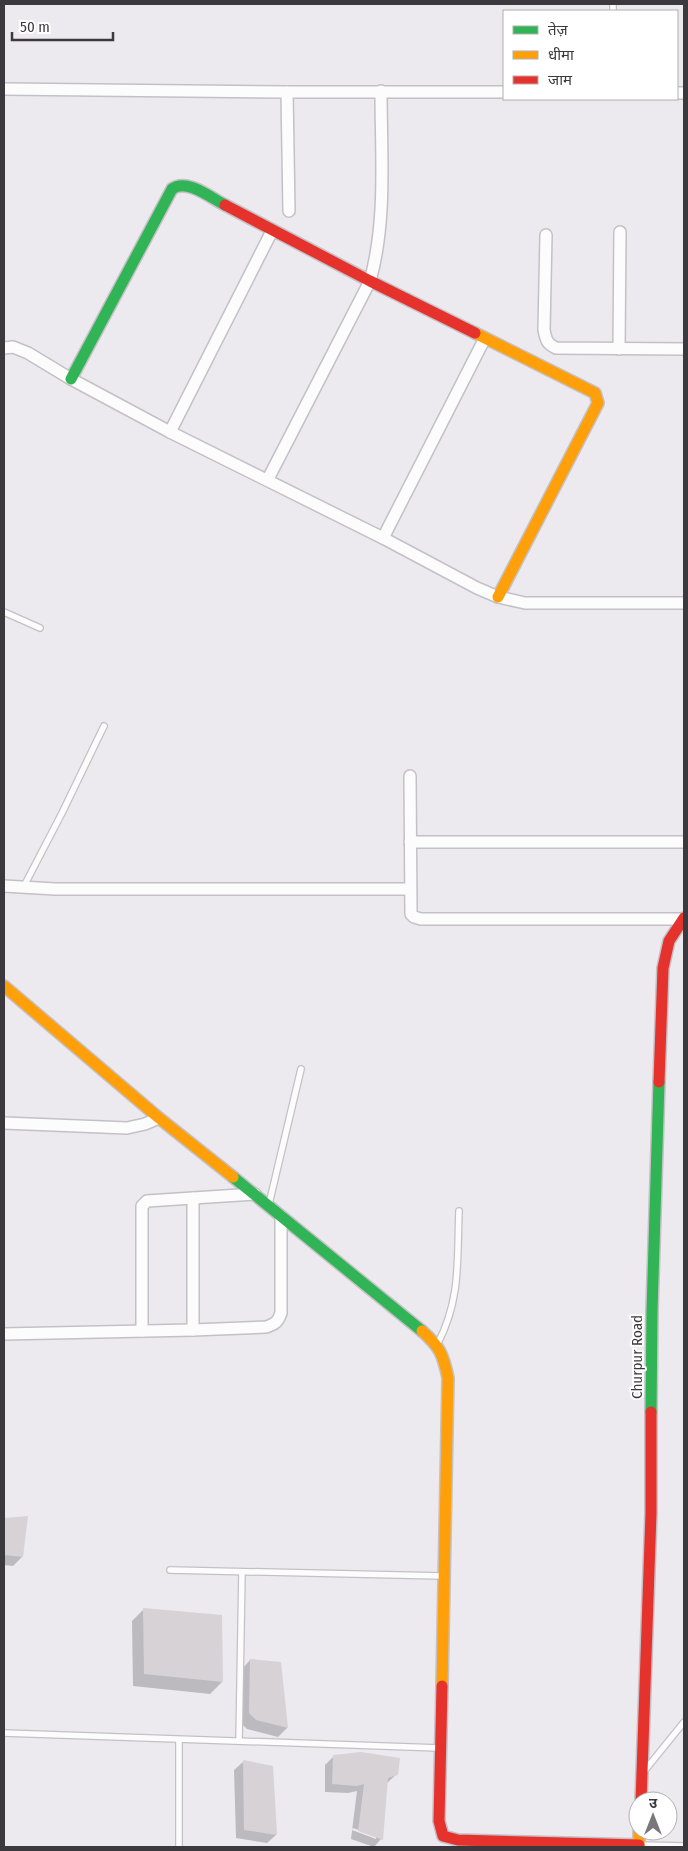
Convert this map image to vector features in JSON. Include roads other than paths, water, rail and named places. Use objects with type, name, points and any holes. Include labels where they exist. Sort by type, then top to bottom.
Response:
[{"type":"street","points":[[4,89],[503,92]]},
{"type":"street","points":[[268,479],[370,281],[377,257],[381,226],[381,91]]},
{"type":"street","points":[[287,92],[288,211]]},
{"type":"street","points":[[71,379],[172,188],[176,185],[188,186],[370,281],[595,393],[598,403],[498,597]]},
{"type":"street","points":[[170,432],[272,231]]},
{"type":"street","points":[[619,349],[620,232]]},
{"type":"street","points":[[546,236],[545,339],[550,345],[556,348],[684,349]]},
{"type":"street","points":[[383,538],[485,338]]},
{"type":"street","points":[[4,348],[14,347],[28,352],[71,379],[170,432],[268,479],[477,588],[498,597],[525,603],[684,603]]},
{"type":"street","points":[[410,776],[411,914],[421,919],[684,919]]},
{"type":"street","points":[[410,842],[684,842]]},
{"type":"street","points":[[4,886],[22,888],[182,890],[410,889]]},
{"type":"street","name":"Churpur Road","points":[[641,1791],[651,1513],[652,1311],[662,968],[669,941],[684,919]]},
{"type":"street","points":[[4,986],[158,1118],[255,1194],[437,1345],[444,1359],[448,1378],[442,1748],[439,1821],[442,1839],[522,1845],[639,1846]]},
{"type":"street","points":[[4,1123],[127,1128],[145,1124],[158,1118]]},
{"type":"street","points":[[142,1331],[142,1206],[147,1201],[255,1194]]},
{"type":"street","points":[[193,1198],[193,1330]]},
{"type":"street","points":[[4,1334],[193,1330],[274,1324],[279,1320],[281,1313],[281,1216]]},
{"type":"lane","points":[[4,612],[40,628]]},
{"type":"lane","points":[[22,888],[58,821],[104,726]]},
{"type":"lane","points":[[269,1206],[301,1069]]},
{"type":"lane","points":[[437,1345],[452,1311],[456,1289],[459,1211]]},
{"type":"lane","points":[[170,1570],[445,1576]]},
{"type":"lane","points":[[239,1741],[242,1572]]},
{"type":"lane","points":[[642,1774],[684,1722]]},
{"type":"lane","points":[[4,1733],[442,1748]]},
{"type":"lane","points":[[179,1740],[179,1847]]},
{"type":"lane","points":[[639,1846],[684,1846]]}]
